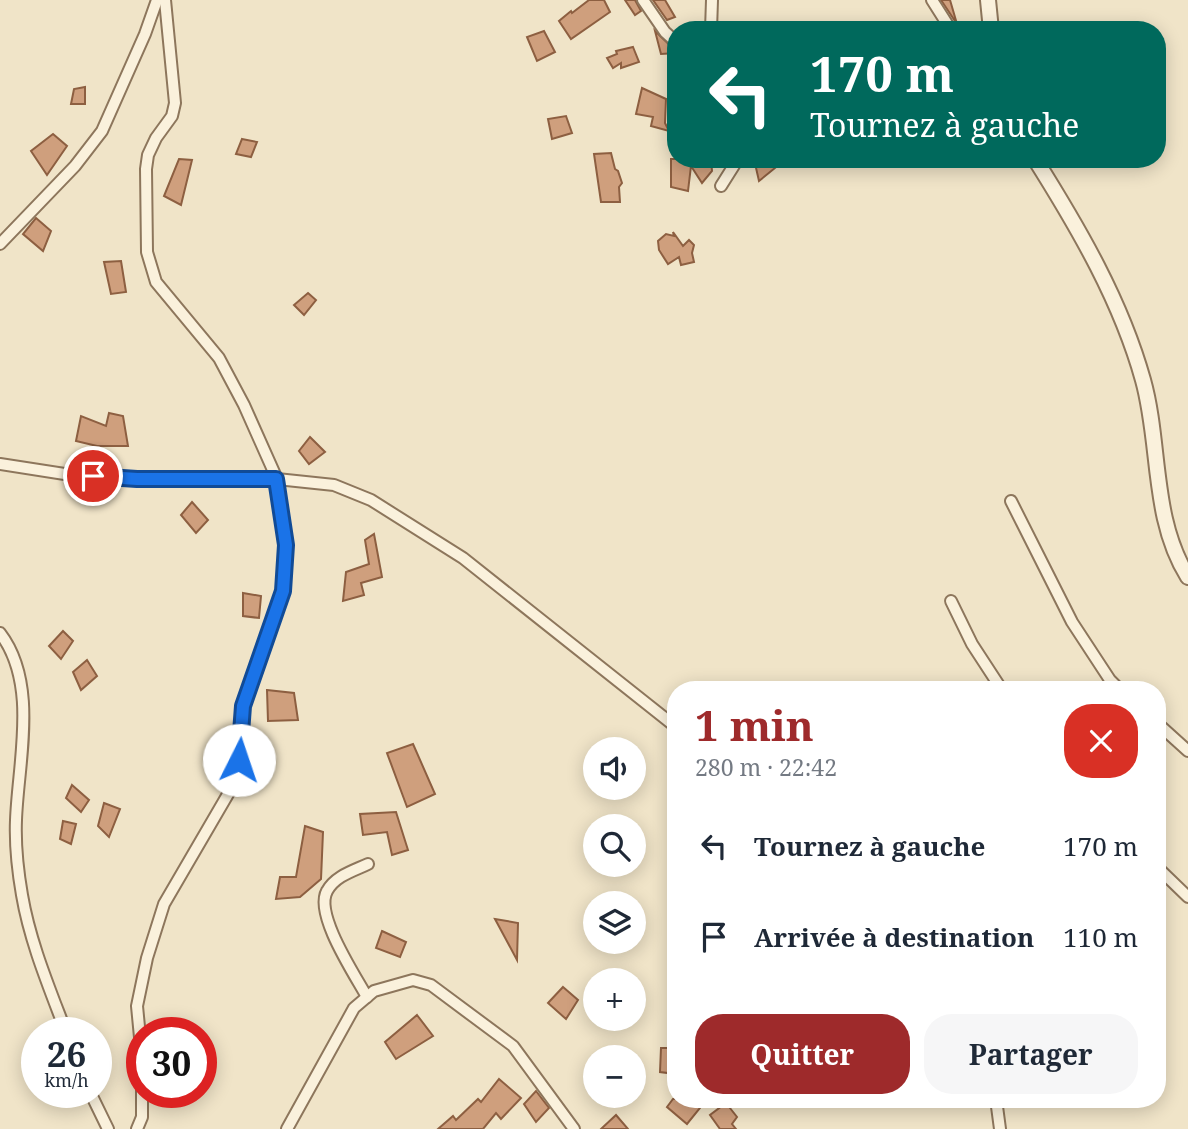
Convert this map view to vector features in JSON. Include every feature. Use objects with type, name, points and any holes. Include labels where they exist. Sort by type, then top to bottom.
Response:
[{"type":"street","points":[[0,244],[75,166],[102,131],[157,0]]},
{"type":"street","points":[[138,1017],[137,1006],[147,958],[164,904],[231,789],[239,760],[243,706],[283,591],[286,545],[276,479],[244,405],[219,358],[156,282],[147,252],[148,155],[156,138],[173,116],[175,103],[165,0]]},
{"type":"street","points":[[643,0],[667,33]]},
{"type":"street","points":[[711,21],[712,0]]},
{"type":"street","points":[[932,0],[945,21]]},
{"type":"street","points":[[988,0],[990,21]]},
{"type":"street","points":[[721,186],[732,168]]},
{"type":"street","points":[[1040,168],[1105,279],[1132,343],[1152,421],[1168,534],[1188,577]]},
{"type":"street","points":[[0,464],[71,475],[137,479],[276,479],[334,485],[371,500],[463,558],[667,720]]},
{"type":"street","points":[[1012,501],[1072,622],[1111,681]]},
{"type":"street","points":[[951,601],[972,645],[996,681]]},
{"type":"street","points":[[0,632],[15,663],[22,696],[24,746],[16,822],[22,894],[33,941],[60,1017]]},
{"type":"street","points":[[1166,731],[1188,751]]},
{"type":"street","points":[[366,997],[330,926],[324,906],[326,891],[339,877],[368,864]]},
{"type":"street","points":[[1166,876],[1188,897]]},
{"type":"street","points":[[287,1129],[354,1008],[374,991],[413,980],[431,985],[513,1046],[574,1129]]},
{"type":"street","points":[[98,1108],[108,1129]]},
{"type":"street","points":[[138,1129],[142,1108]]},
{"type":"street","points":[[997,1108],[1000,1129]]},
{"type":"building","points":[[589,0],[604,0],[610,12],[571,39],[559,21]]},
{"type":"building","points":[[625,0],[635,0],[641,11],[635,15]]},
{"type":"building","points":[[653,0],[665,0],[675,17],[667,20]]},
{"type":"building","points":[[941,0],[950,0],[955,21]]},
{"type":"building","points":[[544,31],[555,52],[537,61],[527,37]]},
{"type":"building","points":[[655,31],[667,42],[667,54],[661,54]]},
{"type":"building","points":[[633,47],[639,62],[621,68],[621,63],[613,68],[607,58],[617,54],[616,51]]},
{"type":"building","points":[[85,87],[85,104],[71,104],[74,89]]},
{"type":"building","points":[[642,88],[666,99],[667,130],[651,126],[653,117],[636,114]]},
{"type":"building","points":[[566,116],[572,133],[552,139],[548,119]]},
{"type":"building","points":[[53,134],[67,146],[47,175],[31,151]]},
{"type":"building","points":[[242,139],[257,142],[251,157],[236,154]]},
{"type":"building","points":[[611,153],[622,183],[619,187],[620,202],[601,202],[594,154]]},
{"type":"building","points":[[179,159],[192,160],[181,205],[164,196]]},
{"type":"building","points":[[671,168],[691,168],[688,191],[671,187]]},
{"type":"building","points":[[692,168],[712,168],[712,171],[702,183]]},
{"type":"building","points":[[756,168],[775,168],[759,181]]},
{"type":"building","points":[[36,218],[51,231],[43,251],[23,234]]},
{"type":"building","points":[[673,232],[683,246],[689,240],[694,245],[694,262],[681,265],[679,257],[668,264],[659,250],[658,241],[666,234],[674,236]]},
{"type":"building","points":[[121,261],[126,292],[111,294],[104,262]]},
{"type":"building","points":[[308,293],[316,300],[304,315],[294,305]]},
{"type":"building","points":[[109,413],[123,416],[128,446],[97,446],[76,441],[81,416],[106,426]]},
{"type":"building","points":[[310,437],[325,452],[309,464],[299,451]]},
{"type":"building","points":[[192,502],[208,520],[196,533],[181,515]]},
{"type":"building","points":[[374,534],[382,577],[361,583],[364,595],[343,601],[346,572],[369,564],[365,540]]},
{"type":"building","points":[[243,593],[261,596],[259,618],[243,616]]},
{"type":"building","points":[[63,631],[73,641],[61,659],[49,646]]},
{"type":"building","points":[[87,660],[97,676],[81,690],[73,672]]},
{"type":"building","points":[[267,690],[294,693],[298,720],[268,721]]},
{"type":"building","points":[[413,744],[435,794],[407,807],[387,753]]},
{"type":"building","points":[[72,785],[89,800],[81,812],[66,798]]},
{"type":"building","points":[[104,803],[120,809],[109,837],[98,826]]},
{"type":"building","points":[[396,812],[408,850],[392,855],[387,832],[363,835],[360,814]]},
{"type":"building","points":[[63,821],[76,824],[71,844],[60,839]]},
{"type":"building","points":[[305,826],[323,832],[321,879],[300,897],[276,899],[280,877],[296,877]]},
{"type":"building","points":[[495,919],[518,923],[517,960]]},
{"type":"building","points":[[382,931],[406,942],[400,957],[376,948]]},
{"type":"building","points":[[563,987],[578,1000],[566,1019],[548,1003]]},
{"type":"building","points":[[417,1015],[433,1036],[396,1059],[385,1042]]},
{"type":"building","points":[[661,1048],[667,1048],[667,1073],[660,1072]]},
{"type":"building","points":[[499,1079],[521,1098],[501,1119],[496,1113],[483,1129],[438,1129],[453,1116],[456,1120],[478,1099],[481,1102]]},
{"type":"building","points":[[536,1091],[549,1108],[536,1122],[524,1104]]},
{"type":"building","points":[[668,1108],[700,1108],[687,1124]]},
{"type":"building","points":[[719,1108],[730,1108],[737,1117],[732,1124],[736,1129],[720,1129],[710,1115]]},
{"type":"building","points":[[616,1115],[628,1129],[601,1129]]},
{"type":"route","points":[[93,476],[137,479],[276,479],[286,545],[283,591],[243,706],[239,760]]}]
